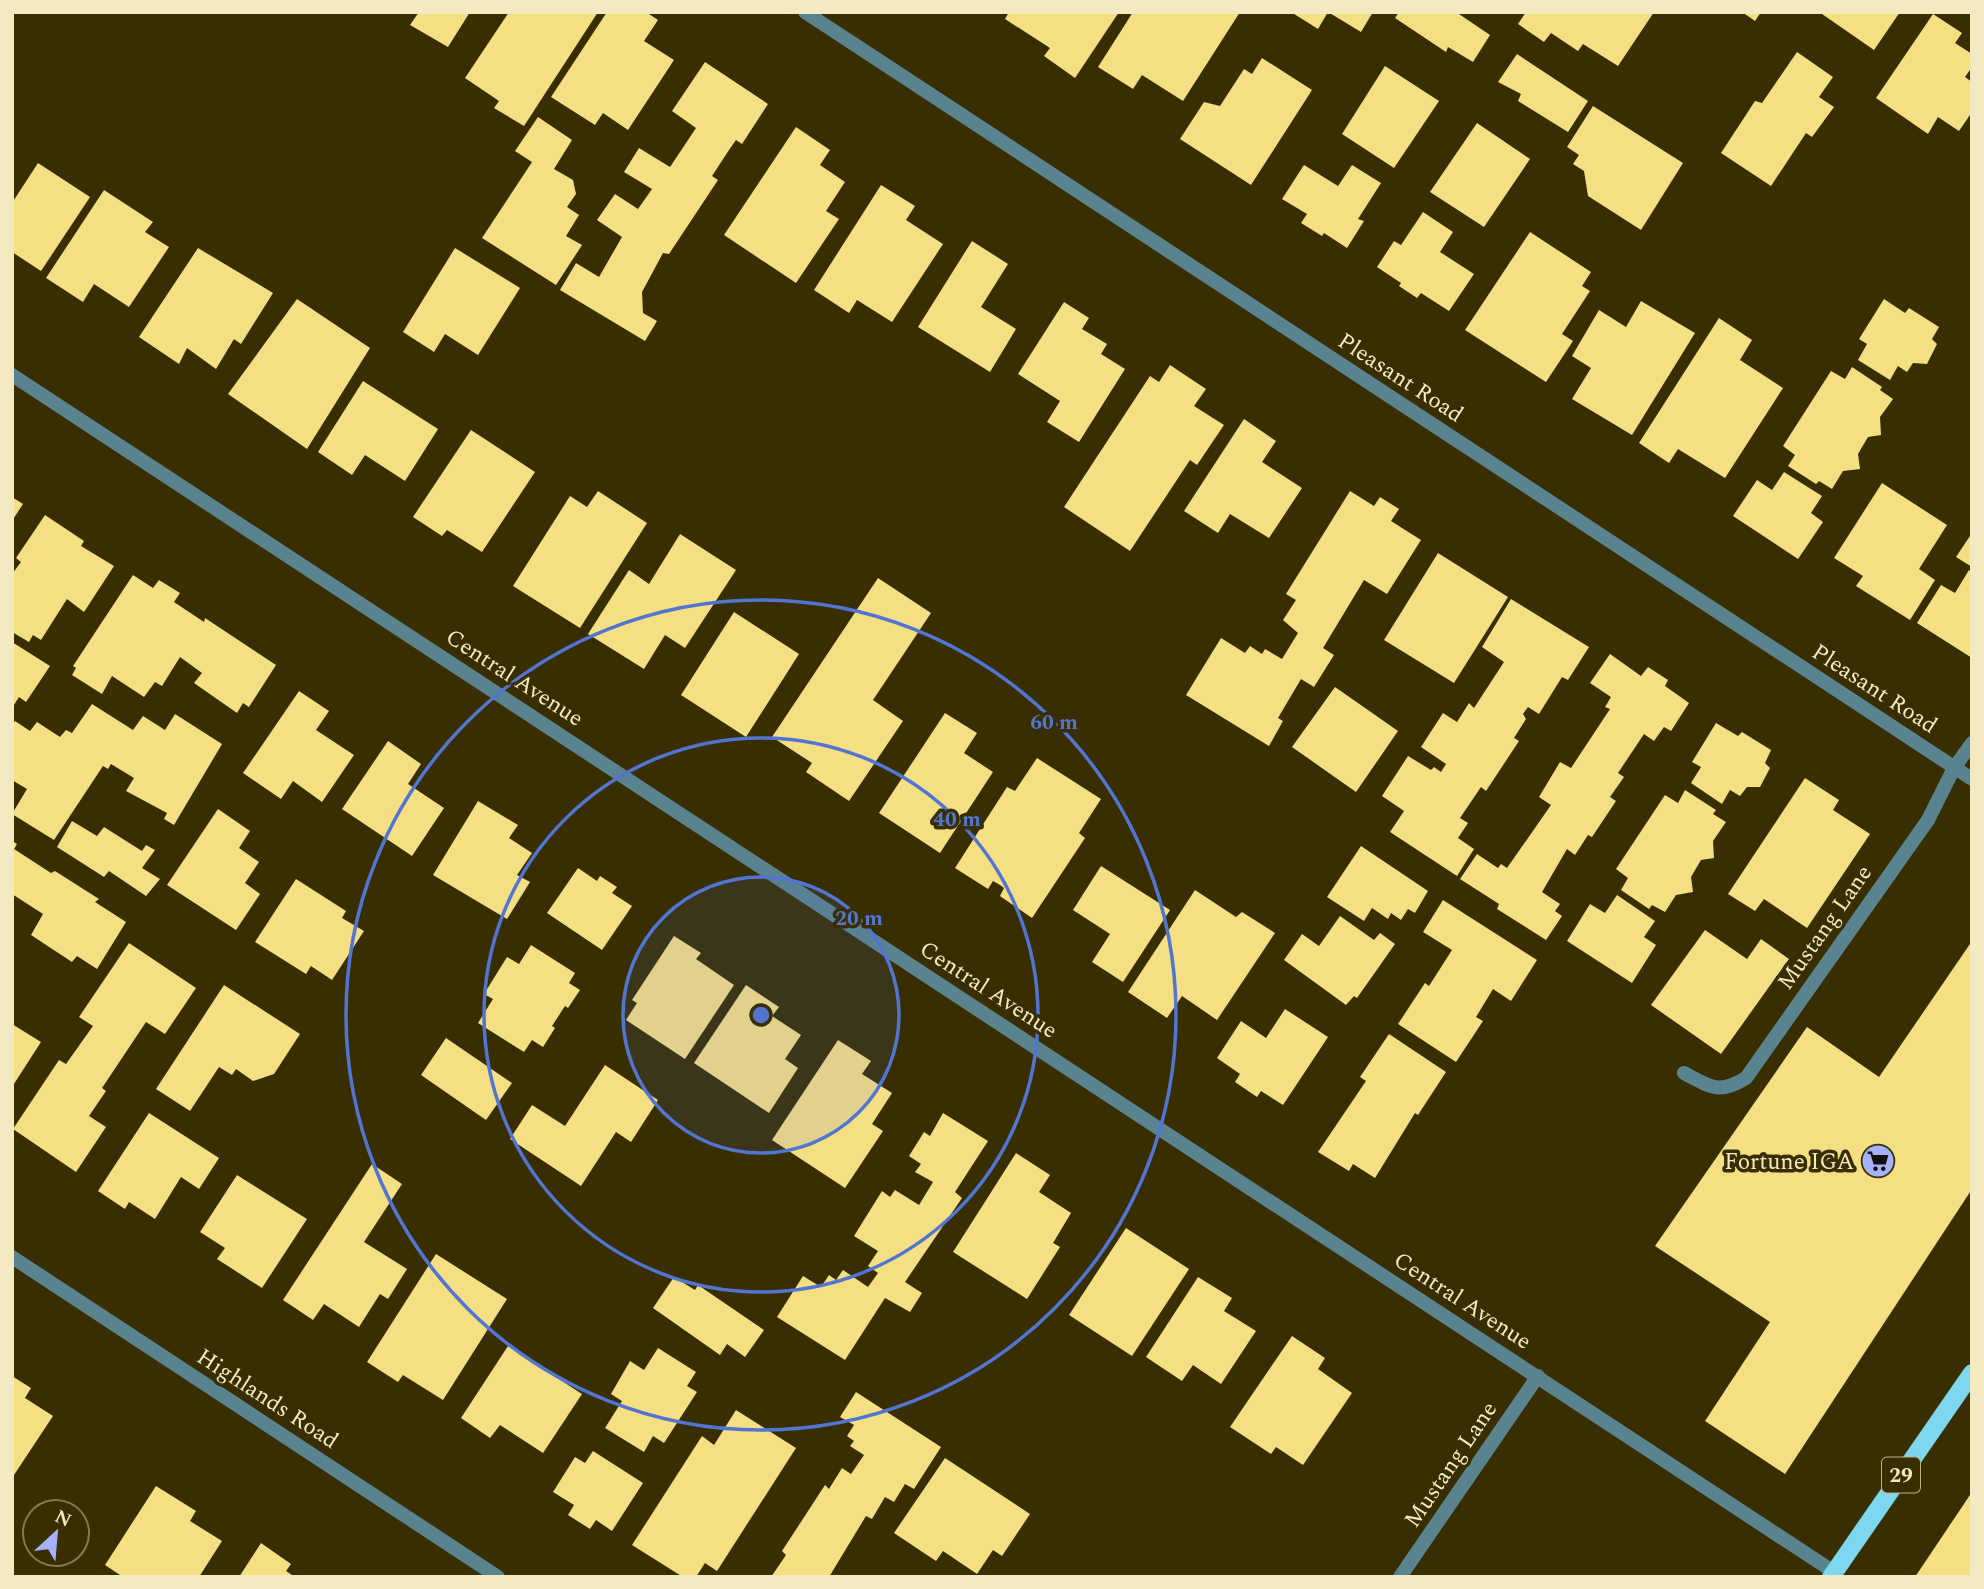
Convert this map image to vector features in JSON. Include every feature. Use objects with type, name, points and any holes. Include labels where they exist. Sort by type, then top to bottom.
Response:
[{"type":"main road","name":"29","points":[[1833,1575],[1972,1373]]},
{"type":"street","name":"Pleasant Road","points":[[805,12],[1972,779]]},
{"type":"street","name":"Central Avenue","points":[[12,375],[1538,1376],[1833,1575]]},
{"type":"street","name":"Mustang Lane","points":[[1684,1073],[1713,1088],[1723,1090],[1746,1077],[1928,820],[1954,768],[1972,743]]},
{"type":"street","name":"Highlands Road","points":[[12,1257],[498,1577]]},
{"type":"street","name":"Mustang Lane","points":[[1400,1577],[1538,1376]]},
{"type":"building","points":[[419,12],[470,12],[448,47],[410,25]]},
{"type":"building","points":[[509,12],[598,12],[524,126],[494,108],[499,101],[465,78]]},
{"type":"building","points":[[607,12],[646,12],[658,20],[644,41],[674,60],[628,130],[603,113],[595,125],[551,97]]},
{"type":"building","points":[[1009,12],[1119,12],[1075,78],[1044,56],[1050,48],[1005,19]]},
{"type":"building","points":[[1133,12],[1240,12],[1183,101],[1142,75],[1133,89],[1098,67]]},
{"type":"building","points":[[1291,12],[1328,12],[1318,29]]},
{"type":"building","points":[[1328,12],[1373,12],[1361,32]]},
{"type":"building","points":[[1399,12],[1456,12],[1490,35],[1473,62],[1448,47],[1446,52],[1395,18]]},
{"type":"building","points":[[1526,12],[1654,12],[1618,66],[1583,44],[1578,51],[1551,33],[1544,42],[1518,24]]},
{"type":"building","points":[[1742,12],[1761,12],[1755,21]]},
{"type":"building","points":[[1900,12],[1874,50],[1822,14]]},
{"type":"building","points":[[1933,14],[1962,33],[1955,43],[1972,54],[1972,67],[1965,77],[1972,82],[1972,112],[1959,131],[1938,117],[1928,134],[1876,98]]},
{"type":"building","points":[[1797,52],[1833,77],[1819,97],[1834,107],[1812,137],[1806,133],[1771,186],[1721,153],[1755,101],[1762,103]]},
{"type":"building","points":[[1517,54],[1588,101],[1568,132],[1518,101],[1521,94],[1498,82]]},
{"type":"building","points":[[1262,58],[1312,90],[1251,185],[1180,139],[1204,102],[1220,106],[1244,69],[1252,74]]},
{"type":"building","points":[[705,62],[768,104],[742,144],[736,140],[729,150],[712,176],[718,180],[669,254],[663,253],[642,292],[643,313],[657,321],[645,341],[560,290],[576,263],[599,277],[622,237],[597,220],[615,194],[638,209],[652,189],[624,172],[639,148],[670,167],[696,128],[672,111]]},
{"type":"building","points":[[1385,66],[1439,101],[1394,168],[1342,134]]},
{"type":"building","points":[[1593,106],[1683,163],[1641,230],[1588,196],[1584,171],[1573,164],[1579,155],[1567,147]]},
{"type":"building","points":[[538,117],[572,140],[554,169],[573,180],[576,194],[567,207],[579,215],[566,236],[582,245],[556,285],[482,238],[532,162],[515,151]]},
{"type":"building","points":[[1477,123],[1530,159],[1484,227],[1430,192]]},
{"type":"building","points":[[796,127],[830,150],[820,165],[845,182],[826,211],[839,219],[796,283],[724,235]]},
{"type":"building","points":[[38,163],[90,197],[41,271],[12,252],[12,203]]},
{"type":"building","points":[[1304,165],[1338,186],[1352,165],[1381,183],[1358,219],[1364,221],[1347,248],[1324,233],[1322,236],[1301,223],[1307,214],[1282,199]]},
{"type":"building","points":[[881,185],[915,206],[906,220],[943,244],[892,322],[857,300],[849,313],[814,290]]},
{"type":"building","points":[[104,190],[153,222],[145,232],[169,247],[129,307],[94,284],[83,302],[46,278]]},
{"type":"building","points":[[1423,212],[1453,232],[1440,252],[1474,274],[1449,311],[1421,293],[1417,298],[1377,267],[1394,241],[1401,245]]},
{"type":"building","points":[[1530,232],[1591,272],[1582,286],[1590,291],[1562,334],[1573,341],[1546,382],[1465,330]]},
{"type":"building","points":[[972,241],[1008,264],[981,307],[1016,329],[990,372],[918,327]]},
{"type":"building","points":[[198,248],[273,293],[241,344],[234,339],[216,369],[187,348],[179,364],[139,337]]},
{"type":"building","points":[[455,248],[520,288],[478,355],[445,334],[434,352],[403,332]]},
{"type":"building","points":[[297,299],[370,348],[307,449],[228,394]]},
{"type":"building","points":[[1884,299],[1905,313],[1909,308],[1939,327],[1932,339],[1937,344],[1927,364],[1913,363],[1907,372],[1898,366],[1890,380],[1858,360],[1867,344],[1859,339]]},
{"type":"building","points":[[1641,301],[1695,333],[1632,435],[1572,399],[1591,368],[1572,356],[1599,310],[1626,327]]},
{"type":"building","points":[[1064,302],[1089,318],[1082,329],[1107,344],[1101,354],[1125,369],[1079,442],[1047,422],[1060,401],[1018,374]]},
{"type":"building","points":[[1719,318],[1752,340],[1740,360],[1783,388],[1725,478],[1678,449],[1669,463],[1639,443]]},
{"type":"building","points":[[1170,365],[1206,389],[1194,406],[1224,425],[1197,465],[1190,460],[1130,551],[1064,507],[1150,376],[1159,382]]},
{"type":"building","points":[[1852,367],[1882,387],[1880,390],[1893,399],[1880,417],[1881,435],[1868,437],[1858,454],[1860,469],[1843,471],[1832,489],[1819,481],[1816,484],[1788,466],[1795,455],[1783,446],[1831,371],[1845,379]]},
{"type":"building","points":[[363,381],[438,429],[405,481],[365,455],[352,475],[318,452]]},
{"type":"building","points":[[1244,419],[1276,441],[1262,462],[1302,488],[1269,538],[1230,514],[1218,533],[1184,511]]},
{"type":"building","points":[[471,430],[535,472],[482,552],[447,530],[442,536],[413,517]]},
{"type":"building","points":[[1784,472],[1822,496],[1811,513],[1823,522],[1798,559],[1733,516],[1757,480],[1772,490]]},
{"type":"building","points":[[1882,483],[1947,525],[1919,569],[1935,580],[1910,620],[1856,586],[1863,576],[1834,558]]},
{"type":"building","points":[[598,491],[647,523],[580,628],[513,586],[570,496],[587,507]]},
{"type":"building","points":[[1350,491],[1374,506],[1380,497],[1399,509],[1391,521],[1421,540],[1387,594],[1364,580],[1323,648],[1334,655],[1314,687],[1301,679],[1278,718],[1283,721],[1269,746],[1186,695],[1221,638],[1245,653],[1250,646],[1262,654],[1265,649],[1282,659],[1298,633],[1283,620],[1296,600],[1286,594]]},
{"type":"building","points":[[12,497],[23,504],[12,521]]},
{"type":"building","points":[[45,515],[84,541],[81,546],[114,566],[84,612],[67,599],[41,640],[33,635],[29,642],[12,632],[12,574],[21,562],[16,558]]},
{"type":"building","points":[[1972,533],[1972,567],[1956,557]]},
{"type":"building","points":[[680,534],[736,570],[685,648],[665,635],[644,669],[588,634],[629,570],[649,584]]},
{"type":"building","points":[[1438,553],[1508,597],[1454,683],[1384,640]]},
{"type":"building","points":[[1969,570],[1972,572],[1972,658],[1917,623],[1941,585],[1955,593]]},
{"type":"building","points":[[133,575],[153,588],[159,580],[180,593],[174,602],[204,622],[205,618],[276,665],[249,707],[243,703],[237,713],[194,683],[202,673],[180,657],[162,686],[155,682],[144,697],[112,676],[102,694],[72,675],[76,668],[73,666]]},
{"type":"building","points":[[878,578],[931,613],[873,700],[903,721],[849,801],[806,772],[812,763],[772,737]]},
{"type":"building","points":[[1511,599],[1589,647],[1568,680],[1562,677],[1539,714],[1528,707],[1523,714],[1526,719],[1514,738],[1519,741],[1486,791],[1481,787],[1460,818],[1468,823],[1458,838],[1474,849],[1457,876],[1390,832],[1404,811],[1382,796],[1408,756],[1431,770],[1434,767],[1441,772],[1446,764],[1421,747],[1443,713],[1457,722],[1469,703],[1474,708],[1504,662],[1482,647]]},
{"type":"building","points":[[734,612],[799,654],[746,737],[681,695]]},
{"type":"building","points":[[12,642],[50,666],[26,702],[19,697],[12,708]]},
{"type":"building","points":[[1610,654],[1641,676],[1648,667],[1668,680],[1665,686],[1689,703],[1671,731],[1664,727],[1654,741],[1644,734],[1618,773],[1624,777],[1610,797],[1616,801],[1592,837],[1588,835],[1575,855],[1567,849],[1542,892],[1560,904],[1555,911],[1562,916],[1546,940],[1497,909],[1499,904],[1460,879],[1477,854],[1498,868],[1501,864],[1507,868],[1551,805],[1539,797],[1560,762],[1571,768],[1610,709],[1605,707],[1611,697],[1590,683]]},
{"type":"building","points":[[1335,687],[1398,731],[1356,792],[1292,747]]},
{"type":"building","points":[[299,691],[329,711],[316,730],[354,755],[322,802],[293,781],[281,799],[243,773]]},
{"type":"building","points":[[92,704],[133,730],[143,716],[165,730],[175,714],[222,744],[174,825],[164,819],[167,813],[126,791],[134,778],[111,764],[108,769],[103,766],[54,840],[12,814],[27,789],[12,780],[12,725],[15,721],[30,731],[37,722],[60,737],[66,730],[72,733]]},
{"type":"building","points":[[945,713],[977,733],[964,753],[993,772],[940,853],[879,813]]},
{"type":"building","points":[[1716,723],[1738,736],[1742,732],[1771,750],[1765,763],[1770,768],[1760,787],[1747,787],[1740,796],[1730,790],[1722,804],[1691,783],[1701,767],[1692,762]]},
{"type":"building","points":[[388,741],[421,764],[408,784],[444,808],[412,856],[342,809]]},
{"type":"building","points":[[1037,758],[1101,799],[1079,833],[1085,838],[1032,918],[1000,896],[1004,888],[1000,885],[993,881],[988,889],[955,868],[1007,787],[1015,791]]},
{"type":"building","points":[[1805,778],[1839,800],[1833,810],[1870,834],[1807,928],[1764,899],[1755,911],[1728,894]]},
{"type":"building","points":[[1685,790],[1716,810],[1713,814],[1726,822],[1713,841],[1714,858],[1701,860],[1691,877],[1693,892],[1676,895],[1665,912],[1652,905],[1649,909],[1621,890],[1628,878],[1616,869],[1665,795],[1678,803]]},
{"type":"building","points":[[478,801],[518,825],[509,838],[532,853],[517,875],[530,882],[507,919],[433,875]]},
{"type":"building","points":[[218,809],[250,831],[239,848],[259,862],[245,883],[260,894],[236,930],[167,885]]},
{"type":"building","points":[[72,821],[97,836],[104,827],[142,851],[146,845],[155,850],[142,868],[160,879],[146,896],[109,871],[104,877],[57,847]]},
{"type":"building","points":[[12,841],[17,844],[14,849],[99,899],[95,902],[126,922],[97,969],[77,956],[72,962],[31,935],[43,914],[12,894]]},
{"type":"building","points":[[1361,846],[1428,891],[1415,913],[1408,909],[1401,920],[1391,913],[1388,919],[1372,908],[1364,921],[1327,897]]},
{"type":"building","points":[[1101,866],[1170,910],[1123,982],[1092,962],[1110,934],[1073,910]]},
{"type":"building","points":[[578,868],[597,881],[600,876],[617,887],[612,893],[632,906],[602,950],[547,913]]},
{"type":"building","points":[[296,879],[346,911],[342,918],[364,931],[332,980],[311,966],[306,974],[255,942]]},
{"type":"building","points":[[1195,890],[1236,917],[1242,912],[1275,933],[1217,1020],[1182,996],[1167,1018],[1128,992]]},
{"type":"building","points":[[1617,895],[1655,921],[1644,937],[1656,945],[1632,983],[1567,941],[1590,904],[1605,913]]},
{"type":"building","points":[[1443,900],[1537,960],[1511,1001],[1493,989],[1476,1017],[1483,1021],[1456,1062],[1398,1024],[1425,983],[1429,986],[1452,950],[1423,932]]},
{"type":"building","points":[[1340,916],[1374,940],[1380,933],[1395,944],[1357,998],[1354,996],[1346,1005],[1284,960],[1302,934],[1319,946]]},
{"type":"building","points":[[1705,930],[1747,959],[1761,939],[1789,959],[1721,1054],[1651,1005]]},
{"type":"building","points":[[674,936],[701,953],[696,959],[734,985],[685,1059],[626,1020],[637,1003],[632,1000]]},
{"type":"building","points":[[1972,941],[1972,1189],[1785,1474],[1705,1421],[1770,1322],[1655,1246],[1807,1027],[1879,1077]]},
{"type":"building","points":[[129,943],[196,988],[165,1034],[146,1022],[102,1088],[106,1091],[89,1116],[106,1127],[76,1172],[13,1129],[59,1060],[66,1064],[93,1026],[79,1017]]},
{"type":"building","points":[[531,945],[575,973],[569,983],[580,990],[552,1026],[555,1028],[543,1047],[532,1040],[524,1052],[478,1023],[493,999],[484,994],[507,957],[519,964]]},
{"type":"building","points":[[224,985],[300,1034],[274,1074],[253,1081],[236,1069],[232,1075],[219,1067],[190,1111],[156,1089]]},
{"type":"building","points":[[746,985],[779,1007],[772,1016],[801,1035],[785,1059],[798,1068],[769,1113],[694,1063]]},
{"type":"building","points":[[1285,1009],[1328,1037],[1283,1105],[1261,1091],[1257,1097],[1235,1082],[1240,1074],[1217,1058],[1241,1021],[1266,1038]]},
{"type":"building","points":[[12,1024],[41,1042],[12,1087]]},
{"type":"building","points":[[1389,1034],[1446,1072],[1418,1115],[1415,1113],[1375,1178],[1353,1164],[1349,1171],[1318,1152],[1366,1081],[1360,1077]]},
{"type":"building","points":[[446,1038],[512,1083],[486,1120],[421,1075]]},
{"type":"building","points":[[838,1040],[871,1061],[862,1074],[892,1093],[872,1124],[883,1131],[845,1188],[772,1140]]},
{"type":"building","points":[[605,1065],[658,1100],[631,1142],[616,1132],[581,1186],[510,1139],[532,1105],[565,1126]]},
{"type":"building","points":[[149,1113],[219,1158],[199,1189],[181,1177],[155,1219],[129,1202],[125,1209],[98,1191]]},
{"type":"building","points":[[943,1113],[988,1141],[955,1192],[962,1198],[905,1282],[922,1293],[910,1312],[885,1298],[845,1360],[777,1317],[803,1276],[821,1287],[829,1275],[836,1280],[843,1270],[868,1287],[878,1273],[868,1266],[878,1251],[854,1236],[882,1191],[890,1197],[895,1190],[919,1205],[933,1182],[915,1172],[921,1164],[909,1156],[924,1132],[930,1136]]},
{"type":"building","points":[[1016,1153],[1050,1175],[1039,1192],[1071,1213],[1053,1243],[1060,1247],[1027,1299],[953,1252]]},
{"type":"building","points":[[372,1164],[402,1184],[364,1242],[407,1269],[388,1299],[380,1294],[359,1327],[324,1304],[313,1320],[283,1300]]},
{"type":"building","points":[[237,1175],[307,1219],[262,1288],[217,1259],[225,1248],[200,1232]]},
{"type":"building","points":[[1126,1228],[1189,1269],[1132,1356],[1069,1315]]},
{"type":"building","points":[[436,1254],[507,1299],[443,1400],[403,1375],[398,1382],[367,1362]]},
{"type":"building","points":[[674,1277],[695,1290],[698,1285],[764,1330],[745,1357],[727,1344],[720,1355],[653,1308]]},
{"type":"building","points":[[1198,1277],[1232,1298],[1224,1311],[1256,1331],[1221,1384],[1193,1365],[1182,1381],[1146,1357]]},
{"type":"building","points":[[1292,1336],[1325,1358],[1318,1369],[1352,1393],[1303,1465],[1276,1447],[1271,1454],[1230,1427]]},
{"type":"building","points":[[508,1346],[582,1394],[543,1453],[500,1425],[490,1438],[461,1418]]},
{"type":"building","points":[[658,1348],[696,1372],[687,1386],[697,1392],[664,1443],[653,1436],[644,1452],[605,1428],[622,1401],[611,1394],[630,1361],[644,1370]]},
{"type":"building","points":[[12,1376],[31,1388],[25,1398],[53,1416],[12,1478]]},
{"type":"building","points":[[856,1392],[941,1447],[914,1489],[905,1484],[894,1502],[885,1497],[872,1519],[866,1516],[829,1577],[771,1577],[786,1555],[782,1551],[825,1485],[829,1489],[842,1468],[851,1474],[864,1455],[850,1446],[854,1441],[847,1436],[854,1425],[840,1417]]},
{"type":"building","points":[[736,1410],[796,1448],[717,1571],[705,1563],[696,1577],[683,1577],[632,1545],[702,1436],[714,1445]]},
{"type":"building","points":[[593,1451],[643,1483],[612,1531],[596,1520],[590,1529],[568,1515],[574,1505],[553,1492],[575,1457],[585,1463]]},
{"type":"building","points":[[945,1458],[1030,1514],[1002,1556],[993,1550],[977,1574],[943,1551],[936,1561],[894,1533]]},
{"type":"building","points":[[156,1486],[196,1511],[190,1521],[222,1541],[199,1577],[123,1577],[105,1565]]},
{"type":"building","points":[[1972,1492],[1972,1577],[1915,1577]]},
{"type":"building","points":[[261,1543],[291,1564],[286,1571],[295,1577],[239,1577]]},
{"type":"place","name":"Fortune IGA","points":[[1878,1161]]}]
